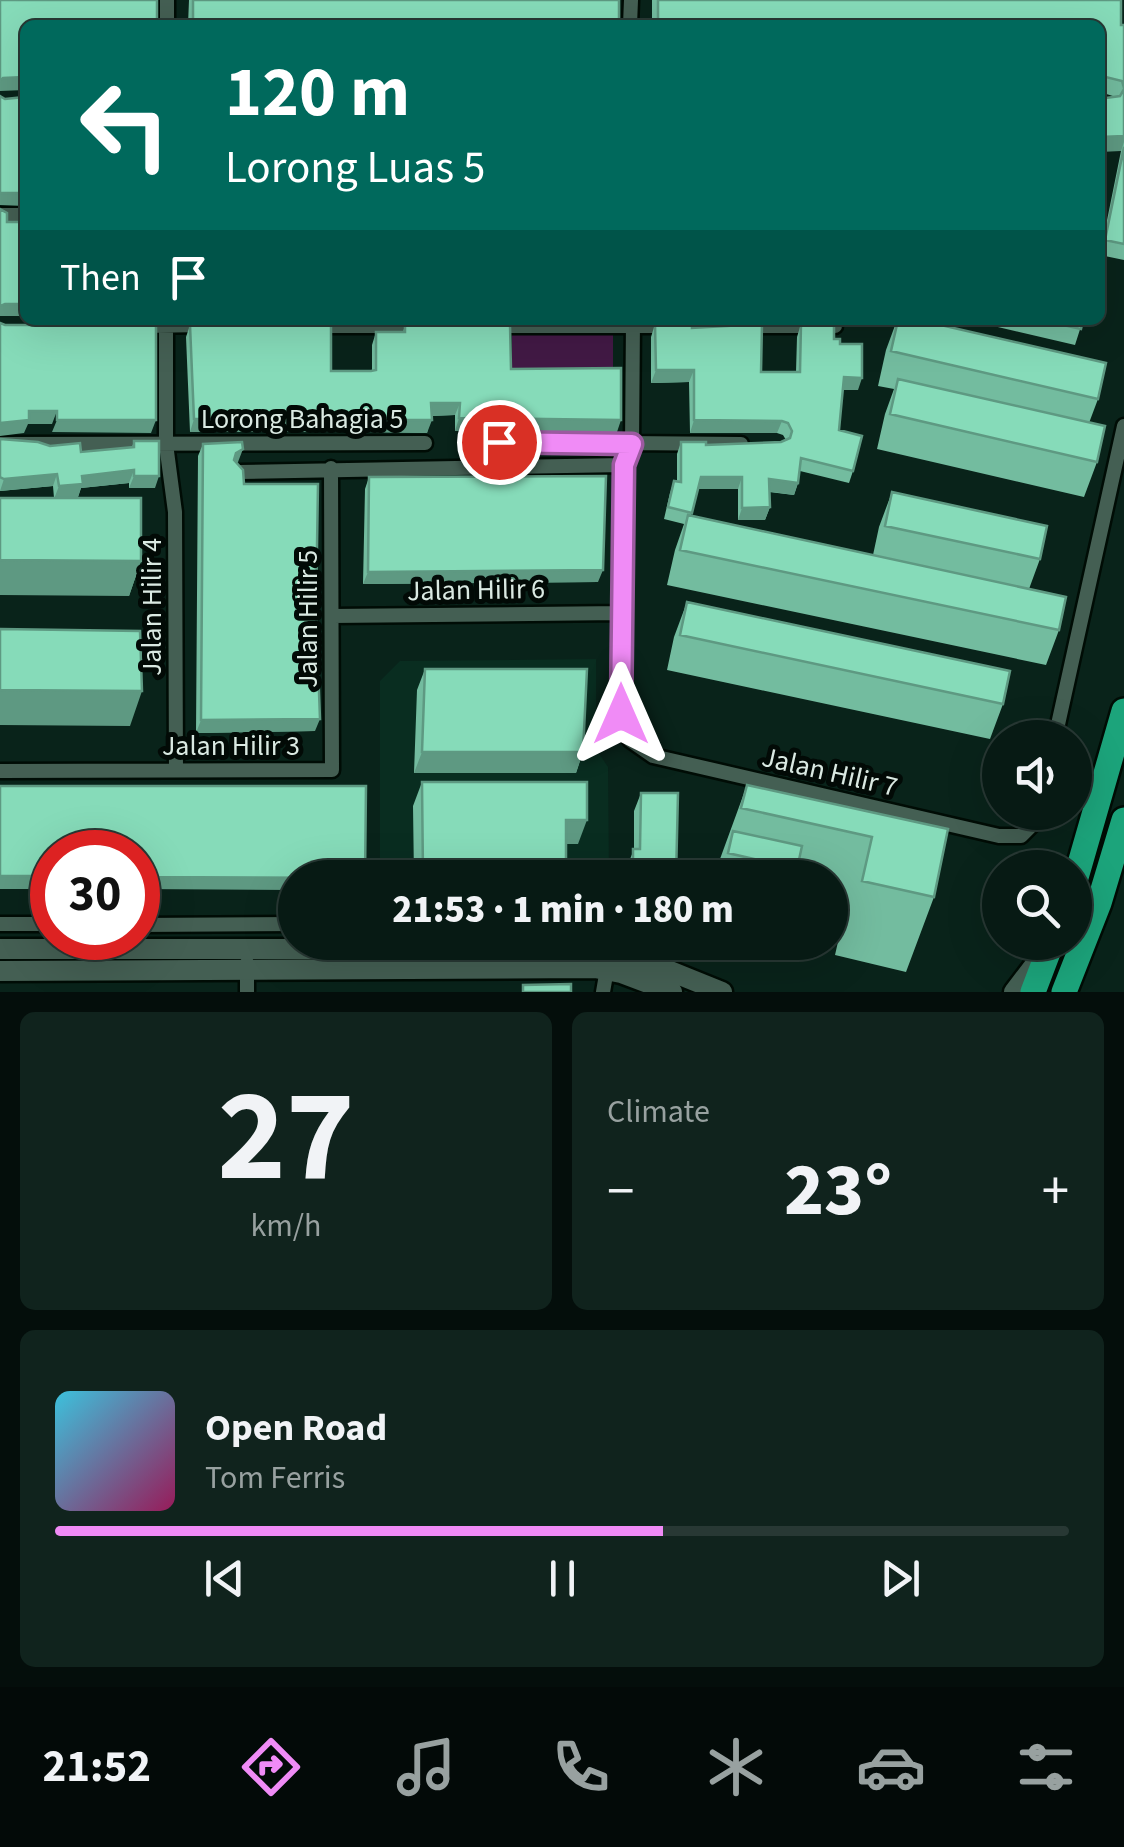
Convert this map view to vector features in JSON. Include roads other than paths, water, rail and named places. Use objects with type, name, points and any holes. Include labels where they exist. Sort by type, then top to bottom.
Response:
[{"type":"highway","points":[[1084,850],[1124,711]]},
{"type":"highway","points":[[1064,992],[1099,902],[1124,820]]},
{"type":"highway","points":[[1033,992],[1045,960]]},
{"type":"street","points":[[129,326],[141,325]]},
{"type":"street","name":"Jalan Hilir 4","points":[[166,325],[166,444],[175,512],[176,770]]},
{"type":"street","points":[[478,326],[530,325]]},
{"type":"street","points":[[621,613],[624,465],[632,444],[633,325]]},
{"type":"street","points":[[768,325],[836,326]]},
{"type":"street","points":[[302,326],[438,326]]},
{"type":"street","points":[[1059,720],[1124,426]]},
{"type":"street","name":"Lorong Bahagia 5","points":[[0,444],[425,442]]},
{"type":"street","points":[[499,442],[758,444]]},
{"type":"street","points":[[240,472],[624,465]]},
{"type":"street","name":"Jalan Hilir 5","points":[[331,468],[332,770]]},
{"type":"street","name":"Jalan Hilir 6","points":[[332,616],[621,613]]},
{"type":"street","name":"Jalan Hilir 7","points":[[621,613],[621,714],[630,740],[653,756],[999,836],[1021,836],[1027,830]]},
{"type":"street","name":"Jalan Hilir 3","points":[[0,771],[332,770]]},
{"type":"street","points":[[0,924],[30,924]]},
{"type":"street","points":[[160,925],[278,924]]},
{"type":"street","points":[[247,948],[247,982]]},
{"type":"street","points":[[0,949],[594,949],[637,960],[722,992]]},
{"type":"street","points":[[1014,992],[1039,960]]},
{"type":"street","points":[[604,992],[607,969]]},
{"type":"street","points":[[0,971],[247,982],[607,969],[672,992]]}]
